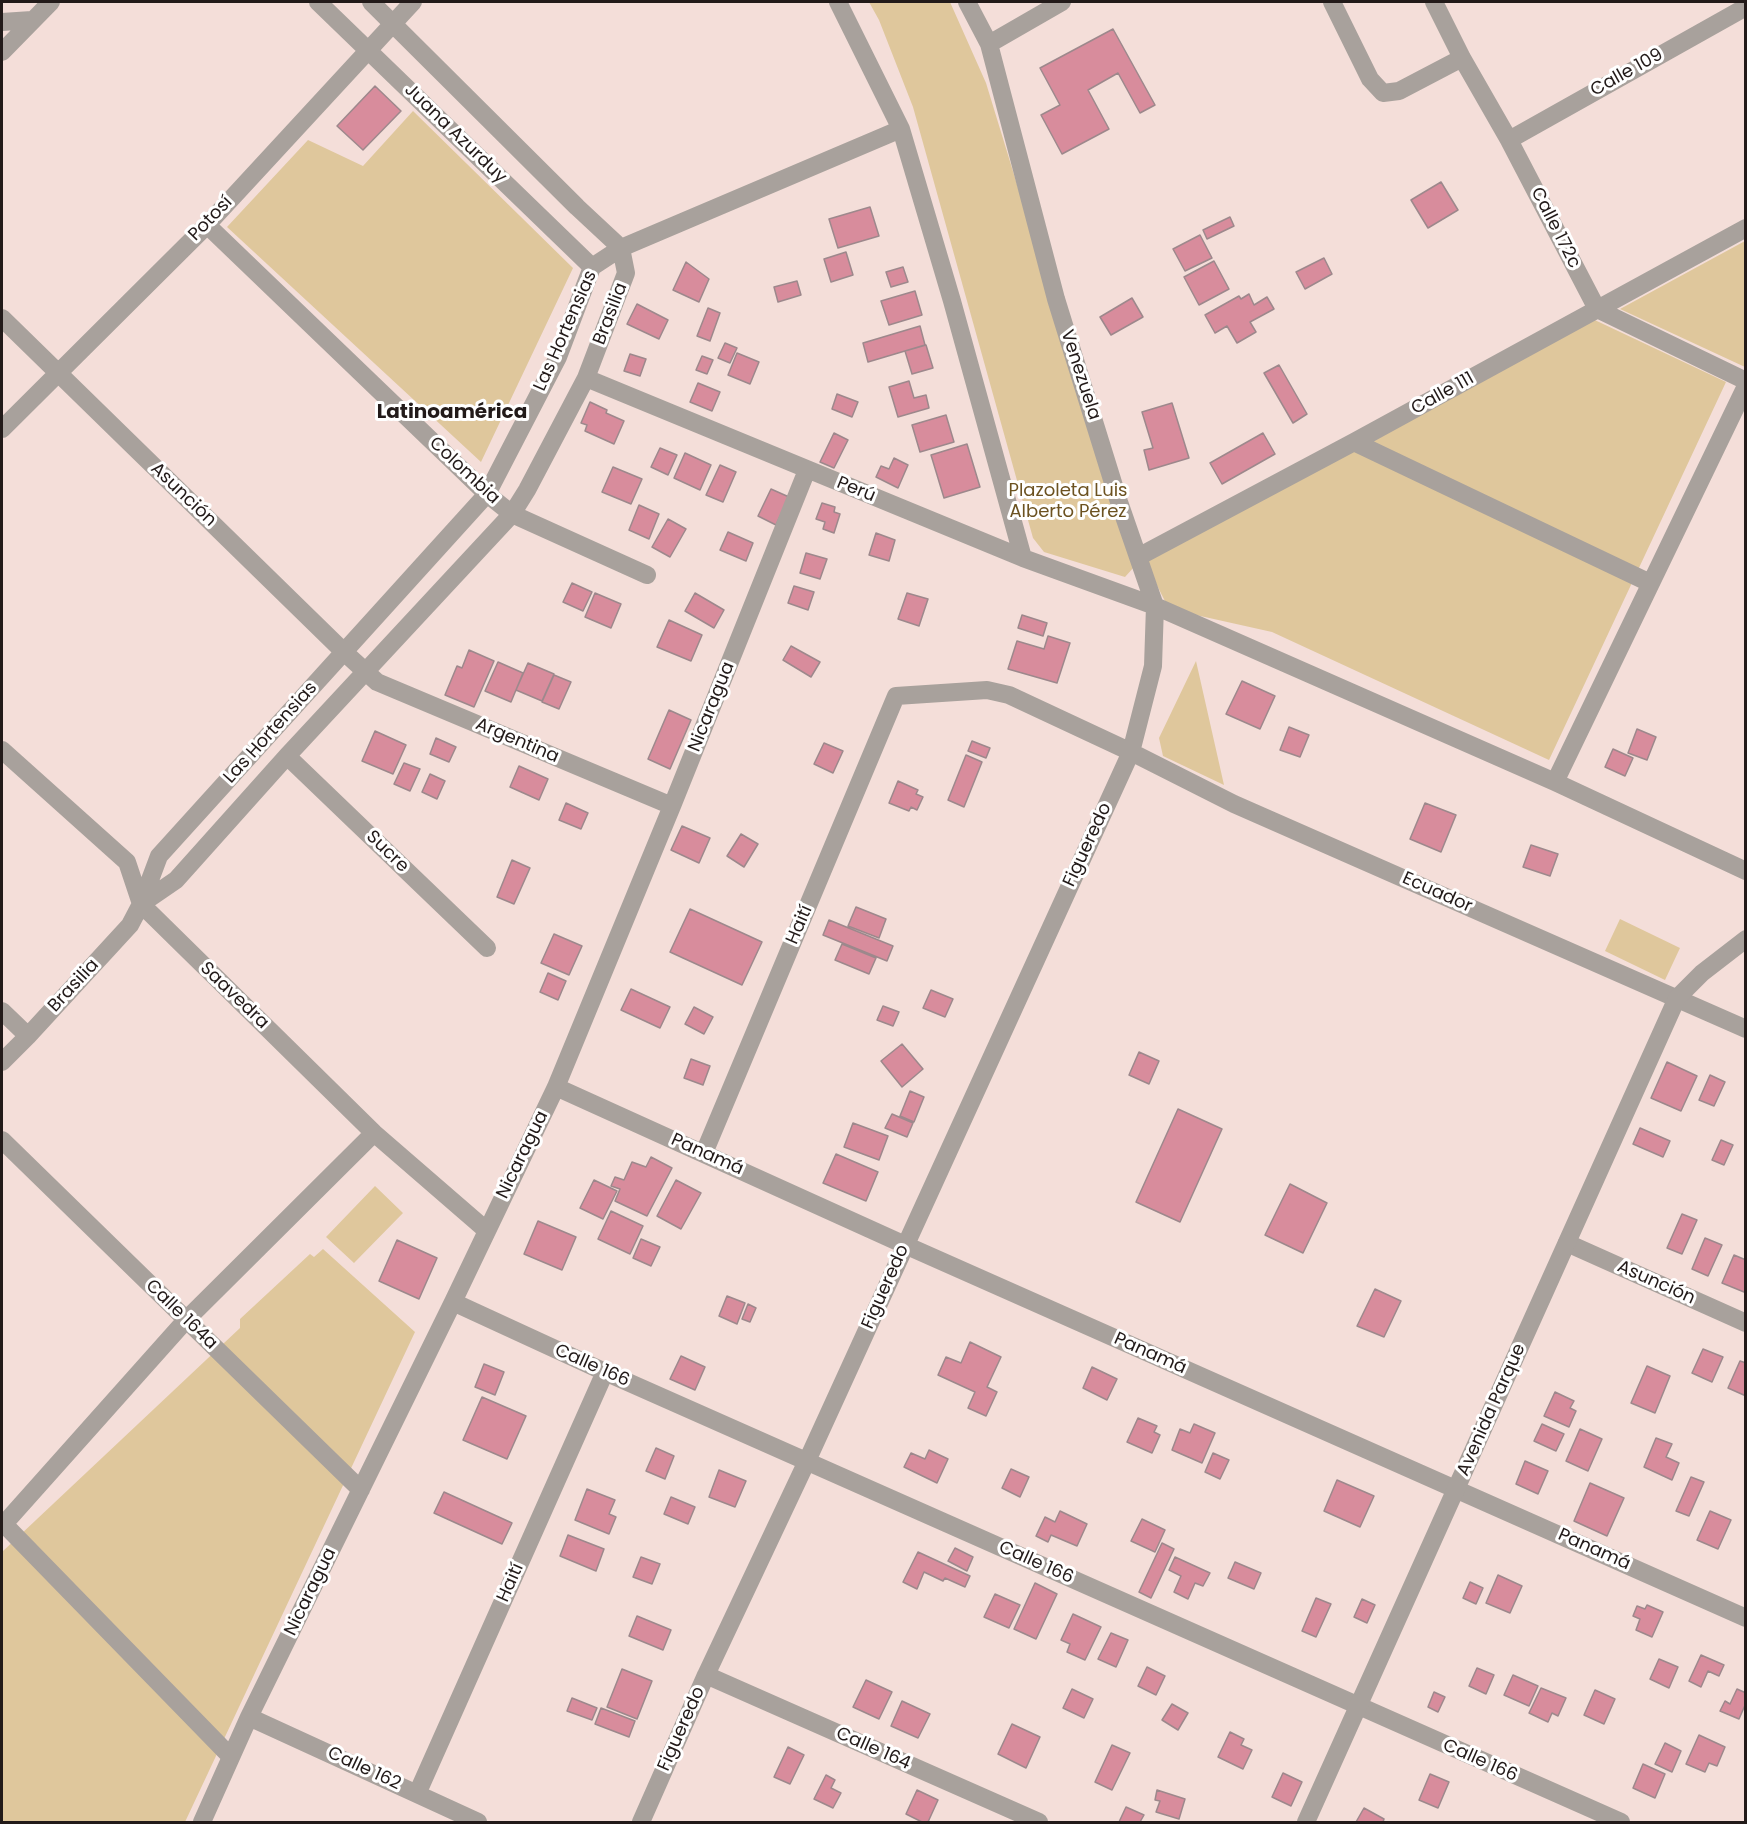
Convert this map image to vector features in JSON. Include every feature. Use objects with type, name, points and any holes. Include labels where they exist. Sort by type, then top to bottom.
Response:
[{"type":"street","points":[[2,52],[51,2]]},
{"type":"street","name":"Juana Azurduy","points":[[318,2],[592,267]]},
{"type":"street","name":"Juana Azurduy","points":[[371,2],[621,248]]},
{"type":"street","name":"Potosí","points":[[2,429],[207,225],[392,22],[413,2]]},
{"type":"street","points":[[838,2],[901,129],[952,301],[1023,558]]},
{"type":"street","name":"Venezuela","points":[[967,2],[989,44],[1056,299],[1155,606],[1153,666],[1131,752]]},
{"type":"street","points":[[989,44],[1062,2]]},
{"type":"street","points":[[1332,2],[1370,79],[1383,93],[1399,91],[1462,58]]},
{"type":"street","name":"Calle 172c","points":[[1434,2],[1597,309]]},
{"type":"street","name":"Calle 109","points":[[1509,140],[1746,7]]},
{"type":"street","points":[[2,22],[32,20]]},
{"type":"street","name":"Las Hortensias","points":[[141,904],[159,856],[487,494],[558,357],[592,267],[621,248],[901,129]]},
{"type":"street","name":"Colombia","points":[[207,225],[487,494],[512,514],[647,575]]},
{"type":"street","name":"Calle 111","points":[[1138,557],[1746,228]]},
{"type":"street","name":"Brasilia","points":[[586,378],[627,273],[621,248]]},
{"type":"street","points":[[1597,309],[1746,381]]},
{"type":"street","name":"Asunción","points":[[2,318],[365,672]]},
{"type":"street","name":"Las Hortensias","points":[[141,904],[177,879],[287,756],[512,514],[586,378]]},
{"type":"street","name":"Perú","points":[[586,378],[1023,558],[1155,606],[1555,782],[1746,871]]},
{"type":"street","points":[[1555,782],[1746,386]]},
{"type":"street","points":[[1354,442],[1650,583]]},
{"type":"street","name":"Nicaragua","points":[[202,1822],[249,1717],[556,1087],[807,470]]},
{"type":"street","name":"Argentina","points":[[365,672],[377,682],[672,806]]},
{"type":"street","name":"Ecuador","points":[[896,696],[987,690],[1009,695],[1131,752],[1234,804],[1746,1029]]},
{"type":"street","name":"Haití","points":[[704,1153],[896,696]]},
{"type":"street","name":"Saavedra","points":[[2,750],[127,862],[141,904],[374,1133],[486,1230]]},
{"type":"street","name":"Figueredo","points":[[640,1822],[1131,752]]},
{"type":"street","name":"Sucre","points":[[287,756],[487,948]]},
{"type":"street","name":"Brasilia","points":[[2,1062],[130,925],[141,904]]},
{"type":"street","points":[[1677,998],[1702,973],[1746,939]]},
{"type":"street","name":"Avenida Parque","points":[[1306,1822],[1677,998]]},
{"type":"street","points":[[2,1011],[28,1036]]},
{"type":"street","name":"Panamá","points":[[556,1087],[904,1245],[1746,1618]]},
{"type":"street","points":[[231,1757],[2,1524],[186,1320],[374,1133]]},
{"type":"street","name":"Calle 164a","points":[[2,1140],[361,1490]]},
{"type":"street","name":"Asunción","points":[[1567,1244],[1746,1323]]},
{"type":"street","name":"Calle 166","points":[[453,1302],[605,1372],[1621,1822]]},
{"type":"street","name":"Haití","points":[[417,1794],[605,1372]]},
{"type":"street","name":"Calle 164","points":[[706,1675],[1039,1822]]},
{"type":"street","name":"Calle 162","points":[[249,1717],[478,1822]]},
{"type":"green space","name":"Plazoleta Luis Alberto Pérez","points":[[869,2],[950,2],[986,83],[1134,567],[1125,577],[1044,552],[1033,538],[913,107],[879,20]]},
{"type":"green space","points":[[413,111],[573,268],[481,462],[227,227],[308,140],[363,166]]},
{"type":"green space","points":[[1745,241],[1745,367],[1620,309]]},
{"type":"green space","points":[[1582,314],[1726,382],[1549,760],[1272,632],[1169,609],[1139,550]]},
{"type":"green space","points":[[1196,661],[1224,785],[1163,756],[1159,738]]},
{"type":"green space","points":[[1620,919],[1680,948],[1665,980],[1605,951]]},
{"type":"green space","points":[[375,1186],[403,1213],[354,1263],[326,1237]]},
{"type":"green space","points":[[323,1249],[415,1332],[185,1822],[2,1822],[2,1552],[240,1328],[240,1319],[310,1254],[314,1257]]},
{"type":"building","points":[[1113,29],[1155,105],[1140,113],[1118,73],[1088,90],[1109,129],[1062,154],[1041,115],[1060,105],[1040,68]]},
{"type":"building","points":[[375,86],[401,111],[363,150],[337,126]]},
{"type":"building","points":[[1441,182],[1458,210],[1428,228],[1411,200]]},
{"type":"building","points":[[870,207],[879,236],[838,248],[829,219]]},
{"type":"building","points":[[1230,217],[1234,226],[1207,239],[1203,230]]},
{"type":"building","points":[[1200,235],[1212,258],[1185,271],[1173,249]]},
{"type":"building","points":[[846,252],[853,275],[831,282],[824,259]]},
{"type":"building","points":[[1324,258],[1332,274],[1305,289],[1296,272]]},
{"type":"building","points":[[1214,261],[1229,289],[1199,305],[1184,277]]},
{"type":"building","points":[[686,262],[709,279],[699,302],[673,290]]},
{"type":"building","points":[[903,267],[908,282],[891,287],[886,272]]},
{"type":"building","points":[[797,281],[801,295],[778,302],[774,287]]},
{"type":"building","points":[[915,291],[922,315],[889,325],[881,301]]},
{"type":"building","points":[[1249,294],[1254,305],[1267,297],[1274,309],[1250,322],[1256,332],[1237,343],[1227,326],[1215,333],[1205,315],[1239,296],[1241,299]]},
{"type":"building","points":[[1132,298],[1143,317],[1111,335],[1100,317]]},
{"type":"building","points":[[637,304],[668,320],[659,339],[627,324]]},
{"type":"building","points":[[708,308],[720,313],[710,341],[697,336]]},
{"type":"building","points":[[920,326],[925,345],[868,362],[863,343]]},
{"type":"building","points":[[725,343],[737,348],[730,363],[718,358]]},
{"type":"building","points":[[926,345],[933,368],[912,374],[905,351]]},
{"type":"building","points":[[737,353],[759,362],[750,384],[728,375]]},
{"type":"building","points":[[630,354],[646,359],[640,376],[624,371]]},
{"type":"building","points":[[702,356],[713,360],[707,374],[696,370]]},
{"type":"building","points":[[1279,365],[1307,414],[1293,423],[1264,373]]},
{"type":"building","points":[[909,381],[914,398],[926,395],[929,408],[898,417],[889,387]]},
{"type":"building","points":[[698,383],[720,392],[712,411],[690,402]]},
{"type":"building","points":[[837,394],[858,402],[852,417],[832,409]]},
{"type":"building","points":[[590,402],[624,421],[614,444],[585,431],[587,425],[581,423]]},
{"type":"building","points":[[1172,403],[1189,458],[1149,470],[1144,450],[1153,448],[1142,412]]},
{"type":"building","points":[[946,415],[954,442],[920,452],[912,425]]},
{"type":"building","points":[[834,433],[848,440],[834,468],[820,462]]},
{"type":"building","points":[[1263,433],[1275,454],[1222,484],[1210,463]]},
{"type":"building","points":[[967,444],[980,487],[944,498],[931,455]]},
{"type":"building","points":[[660,448],[677,455],[668,475],[651,467]]},
{"type":"building","points":[[685,453],[711,465],[700,490],[674,478]]},
{"type":"building","points":[[894,458],[908,465],[898,488],[876,477],[881,466],[889,469]]},
{"type":"building","points":[[720,465],[736,472],[723,502],[706,495]]},
{"type":"building","points":[[613,467],[642,479],[631,504],[602,492]]},
{"type":"building","points":[[771,489],[789,497],[776,525],[758,516]]},
{"type":"building","points":[[822,503],[835,507],[834,512],[840,514],[834,533],[823,529],[825,522],[816,519]]},
{"type":"building","points":[[639,505],[659,514],[649,539],[629,530]]},
{"type":"building","points":[[668,519],[686,529],[670,557],[652,547]]},
{"type":"building","points":[[728,532],[753,543],[746,561],[720,550]]},
{"type":"building","points":[[876,533],[895,540],[889,561],[869,555]]},
{"type":"building","points":[[806,553],[827,559],[820,579],[800,573]]},
{"type":"building","points":[[572,583],[592,592],[583,611],[563,602]]},
{"type":"building","points":[[794,586],[814,592],[808,610],[788,603]]},
{"type":"building","points":[[595,593],[621,604],[611,628],[585,617]]},
{"type":"building","points":[[695,593],[724,610],[714,628],[685,611]]},
{"type":"building","points":[[907,593],[928,599],[919,626],[898,619]]},
{"type":"building","points":[[1022,615],[1047,623],[1043,636],[1018,628]]},
{"type":"building","points":[[669,620],[702,635],[691,661],[657,647]]},
{"type":"building","points":[[1048,636],[1070,643],[1057,683],[1008,669],[1017,641],[1044,649]]},
{"type":"building","points":[[791,646],[820,662],[811,677],[783,660]]},
{"type":"building","points":[[469,650],[494,661],[474,707],[445,695],[457,666],[462,668]]},
{"type":"building","points":[[498,662],[523,673],[511,702],[485,691]]},
{"type":"building","points":[[528,663],[554,674],[542,701],[516,690]]},
{"type":"building","points":[[554,675],[571,682],[559,709],[542,702]]},
{"type":"building","points":[[1242,681],[1275,696],[1260,729],[1226,714]]},
{"type":"building","points":[[669,710],[691,720],[670,769],[648,759]]},
{"type":"building","points":[[1289,727],[1309,735],[1300,757],[1280,750]]},
{"type":"building","points":[[1637,729],[1656,737],[1647,760],[1628,753]]},
{"type":"building","points":[[375,731],[406,745],[393,774],[362,761]]},
{"type":"building","points":[[436,738],[456,747],[449,762],[430,754]]},
{"type":"building","points":[[972,741],[990,748],[986,758],[968,751]]},
{"type":"building","points":[[824,743],[843,751],[833,773],[814,764]]},
{"type":"building","points":[[1613,749],[1633,758],[1625,776],[1605,767]]},
{"type":"building","points":[[966,755],[982,762],[964,807],[948,800]]},
{"type":"building","points":[[404,763],[420,769],[410,791],[394,784]]},
{"type":"building","points":[[519,766],[548,779],[539,800],[510,787]]},
{"type":"building","points":[[430,774],[445,781],[437,799],[422,792]]},
{"type":"building","points":[[898,781],[918,790],[916,794],[923,797],[917,810],[911,807],[909,811],[889,803]]},
{"type":"building","points":[[566,803],[588,813],[581,829],[559,820]]},
{"type":"building","points":[[1425,803],[1456,815],[1441,852],[1410,839]]},
{"type":"building","points":[[682,826],[710,838],[699,863],[671,850]]},
{"type":"building","points":[[741,834],[758,844],[744,867],[727,856]]},
{"type":"building","points":[[1531,845],[1558,854],[1550,876],[1523,867]]},
{"type":"building","points":[[512,860],[530,868],[514,904],[497,897]]},
{"type":"building","points":[[856,907],[886,919],[879,938],[848,926]]},
{"type":"building","points":[[690,909],[762,942],[742,985],[670,952]]},
{"type":"building","points":[[829,920],[893,946],[887,961],[823,935]]},
{"type":"building","points":[[554,934],[582,946],[569,975],[541,963]]},
{"type":"building","points":[[842,944],[876,958],[869,974],[835,960]]},
{"type":"building","points":[[548,973],[566,981],[558,1000],[540,992]]},
{"type":"building","points":[[631,989],[670,1007],[660,1028],[621,1010]]},
{"type":"building","points":[[931,990],[953,999],[945,1017],[923,1008]]},
{"type":"building","points":[[883,1006],[899,1012],[893,1026],[877,1020]]},
{"type":"building","points":[[694,1007],[713,1017],[704,1034],[685,1024]]},
{"type":"building","points":[[902,1044],[923,1069],[902,1087],[881,1061]]},
{"type":"building","points":[[1139,1052],[1159,1061],[1149,1084],[1129,1075]]},
{"type":"building","points":[[691,1059],[710,1066],[703,1085],[684,1078]]},
{"type":"building","points":[[1667,1062],[1697,1076],[1681,1111],[1651,1098]]},
{"type":"building","points":[[1710,1075],[1725,1082],[1714,1106],[1699,1100]]},
{"type":"building","points":[[910,1091],[924,1097],[914,1122],[900,1116]]},
{"type":"building","points":[[1178,1109],[1222,1129],[1180,1222],[1136,1202]]},
{"type":"building","points":[[892,1114],[913,1123],[907,1137],[885,1128]]},
{"type":"building","points":[[853,1123],[888,1136],[879,1160],[844,1147]]},
{"type":"building","points":[[1640,1128],[1670,1141],[1663,1157],[1633,1144]]},
{"type":"building","points":[[1721,1140],[1733,1145],[1724,1165],[1712,1160]]},
{"type":"building","points":[[836,1154],[878,1172],[866,1201],[823,1183]]},
{"type":"building","points":[[651,1157],[672,1168],[647,1216],[615,1201],[620,1189],[611,1186],[615,1177],[624,1180],[632,1162],[646,1167]]},
{"type":"building","points":[[594,1180],[617,1191],[603,1219],[580,1208]]},
{"type":"building","points":[[676,1180],[701,1193],[681,1229],[657,1216]]},
{"type":"building","points":[[1290,1184],[1327,1203],[1303,1253],[1265,1235]]},
{"type":"building","points":[[611,1211],[643,1226],[630,1254],[598,1239]]},
{"type":"building","points":[[1682,1214],[1697,1220],[1682,1254],[1667,1248]]},
{"type":"building","points":[[538,1221],[576,1237],[562,1270],[524,1254]]},
{"type":"building","points":[[1705,1238],[1722,1245],[1708,1276],[1692,1269]]},
{"type":"building","points":[[641,1239],[660,1247],[651,1266],[633,1258]]},
{"type":"building","points":[[397,1240],[437,1258],[419,1299],[379,1281]]},
{"type":"building","points":[[1734,1255],[1746,1260],[1744,1292],[1722,1283]]},
{"type":"building","points":[[1375,1289],[1401,1301],[1384,1337],[1357,1326]]},
{"type":"building","points":[[727,1296],[745,1303],[737,1324],[719,1316]]},
{"type":"building","points":[[748,1304],[756,1308],[750,1322],[742,1319]]},
{"type":"building","points":[[970,1342],[1001,1357],[987,1387],[997,1392],[986,1416],[968,1408],[975,1392],[938,1375],[946,1357],[961,1363]]},
{"type":"building","points":[[1703,1349],[1723,1357],[1712,1382],[1692,1373]]},
{"type":"building","points":[[681,1356],[705,1367],[695,1390],[670,1379]]},
{"type":"building","points":[[1740,1361],[1746,1363],[1746,1396],[1728,1388]]},
{"type":"building","points":[[484,1364],[504,1372],[495,1395],[475,1387]]},
{"type":"building","points":[[1647,1366],[1670,1376],[1655,1413],[1631,1403]]},
{"type":"building","points":[[1092,1367],[1117,1379],[1107,1400],[1083,1388]]},
{"type":"building","points":[[1555,1392],[1574,1401],[1570,1408],[1576,1411],[1569,1427],[1544,1416]]},
{"type":"building","points":[[482,1397],[526,1416],[507,1459],[463,1440]]},
{"type":"building","points":[[1138,1418],[1157,1426],[1154,1432],[1160,1435],[1152,1453],[1127,1442]]},
{"type":"building","points":[[1194,1424],[1215,1433],[1202,1463],[1172,1450],[1180,1429],[1190,1433]]},
{"type":"building","points":[[1542,1424],[1564,1434],[1556,1451],[1534,1441]]},
{"type":"building","points":[[1580,1429],[1602,1439],[1588,1471],[1566,1461]]},
{"type":"building","points":[[1656,1438],[1672,1444],[1666,1457],[1679,1463],[1672,1480],[1644,1467]]},
{"type":"building","points":[[656,1448],[674,1456],[665,1479],[646,1471]]},
{"type":"building","points":[[929,1450],[948,1459],[937,1483],[904,1467],[911,1453],[925,1459]]},
{"type":"building","points":[[1213,1453],[1229,1460],[1220,1479],[1205,1472]]},
{"type":"building","points":[[1525,1461],[1548,1471],[1538,1494],[1516,1484]]},
{"type":"building","points":[[1011,1469],[1029,1477],[1020,1497],[1002,1488]]},
{"type":"building","points":[[719,1470],[746,1481],[735,1507],[709,1497]]},
{"type":"building","points":[[1691,1477],[1704,1482],[1689,1516],[1676,1511]]},
{"type":"building","points":[[1337,1480],[1374,1496],[1360,1527],[1324,1511]]},
{"type":"building","points":[[1590,1483],[1624,1498],[1607,1536],[1574,1521]]},
{"type":"building","points":[[587,1489],[615,1500],[609,1514],[616,1517],[609,1534],[575,1520]]},
{"type":"building","points":[[444,1492],[512,1523],[502,1544],[434,1513]]},
{"type":"building","points":[[671,1497],[695,1507],[688,1524],[664,1514]]},
{"type":"building","points":[[1060,1511],[1087,1524],[1077,1546],[1051,1535],[1048,1542],[1036,1536],[1045,1517],[1055,1522]]},
{"type":"building","points":[[1710,1511],[1731,1520],[1718,1549],[1697,1540]]},
{"type":"building","points":[[1142,1519],[1165,1530],[1155,1552],[1131,1541]]},
{"type":"building","points":[[568,1535],[604,1549],[596,1571],[560,1556]]},
{"type":"building","points":[[1162,1543],[1174,1549],[1151,1598],[1139,1592]]},
{"type":"building","points":[[955,1548],[973,1557],[967,1571],[948,1561]]},
{"type":"building","points":[[918,1552],[970,1576],[965,1587],[945,1578],[943,1581],[924,1572],[917,1589],[903,1582]]},
{"type":"building","points":[[641,1557],[660,1564],[652,1584],[633,1577]]},
{"type":"building","points":[[1175,1557],[1210,1573],[1203,1586],[1195,1583],[1188,1599],[1174,1592],[1181,1576],[1169,1570]]},
{"type":"building","points":[[1235,1562],[1261,1573],[1254,1589],[1228,1578]]},
{"type":"building","points":[[1498,1575],[1522,1586],[1510,1613],[1486,1603]]},
{"type":"building","points":[[1470,1582],[1483,1588],[1476,1604],[1463,1598]]},
{"type":"building","points":[[1035,1583],[1057,1594],[1036,1639],[1014,1629]]},
{"type":"building","points":[[995,1594],[1020,1605],[1009,1628],[984,1617]]},
{"type":"building","points":[[1316,1598],[1331,1604],[1316,1637],[1302,1631]]},
{"type":"building","points":[[1362,1599],[1375,1605],[1367,1623],[1354,1617]]},
{"type":"building","points":[[1647,1605],[1663,1612],[1652,1637],[1636,1630],[1640,1619],[1633,1616],[1637,1606],[1645,1609]]},
{"type":"building","points":[[1073,1614],[1101,1627],[1085,1660],[1067,1652],[1070,1644],[1061,1640]]},
{"type":"building","points":[[637,1616],[671,1630],[663,1650],[629,1636]]},
{"type":"building","points":[[1111,1633],[1128,1640],[1116,1667],[1098,1659]]},
{"type":"building","points":[[1701,1655],[1724,1665],[1719,1676],[1708,1671],[1701,1687],[1689,1681]]},
{"type":"building","points":[[1659,1659],[1678,1667],[1669,1688],[1650,1679]]},
{"type":"building","points":[[1147,1667],[1165,1676],[1156,1695],[1138,1686]]},
{"type":"building","points":[[1477,1668],[1494,1675],[1486,1694],[1469,1686]]},
{"type":"building","points":[[622,1669],[652,1681],[637,1719],[607,1707]]},
{"type":"building","points":[[1513,1675],[1538,1686],[1529,1706],[1504,1695]]},
{"type":"building","points":[[866,1680],[892,1692],[879,1719],[853,1707]]},
{"type":"building","points":[[1541,1688],[1566,1698],[1558,1716],[1552,1713],[1548,1722],[1529,1713]]},
{"type":"building","points":[[1072,1689],[1093,1699],[1084,1718],[1063,1708]]},
{"type":"building","points":[[1737,1689],[1746,1693],[1746,1703],[1739,1719],[1720,1711],[1725,1701],[1730,1704]]},
{"type":"building","points":[[1595,1690],[1615,1699],[1604,1724],[1584,1715]]},
{"type":"building","points":[[1434,1692],[1445,1697],[1438,1712],[1428,1707]]},
{"type":"building","points":[[572,1698],[597,1708],[592,1720],[567,1711]]},
{"type":"building","points":[[902,1701],[930,1714],[918,1738],[891,1726]]},
{"type":"building","points":[[1172,1704],[1188,1713],[1178,1730],[1162,1720]]},
{"type":"building","points":[[601,1708],[635,1721],[629,1737],[595,1724]]},
{"type":"building","points":[[1012,1724],[1040,1737],[1026,1768],[998,1754]]},
{"type":"building","points":[[1230,1732],[1244,1739],[1241,1745],[1252,1750],[1243,1769],[1218,1757]]},
{"type":"building","points":[[1699,1735],[1725,1747],[1717,1766],[1709,1763],[1705,1772],[1686,1764]]},
{"type":"building","points":[[1665,1743],[1681,1751],[1672,1772],[1655,1764]]},
{"type":"building","points":[[1112,1745],[1130,1753],[1112,1790],[1095,1782]]},
{"type":"building","points":[[788,1747],[804,1755],[790,1784],[774,1777]]},
{"type":"building","points":[[1643,1764],[1665,1774],[1655,1798],[1633,1788]]},
{"type":"building","points":[[1283,1773],[1302,1782],[1291,1806],[1272,1797]]},
{"type":"building","points":[[1430,1774],[1449,1782],[1438,1808],[1419,1800]]},
{"type":"building","points":[[826,1775],[835,1780],[831,1788],[841,1793],[833,1808],[814,1799]]},
{"type":"building","points":[[917,1790],[938,1800],[928,1822],[922,1822],[906,1814]]},
{"type":"building","points":[[1157,1790],[1185,1799],[1179,1819],[1156,1812],[1160,1801],[1155,1800]]},
{"type":"building","points":[[1126,1807],[1144,1815],[1140,1822],[1119,1822]]},
{"type":"building","points":[[1364,1808],[1384,1819],[1383,1822],[1356,1822]]},
{"type":"district","name":"Latinoamérica","points":[[452,413]]}]
